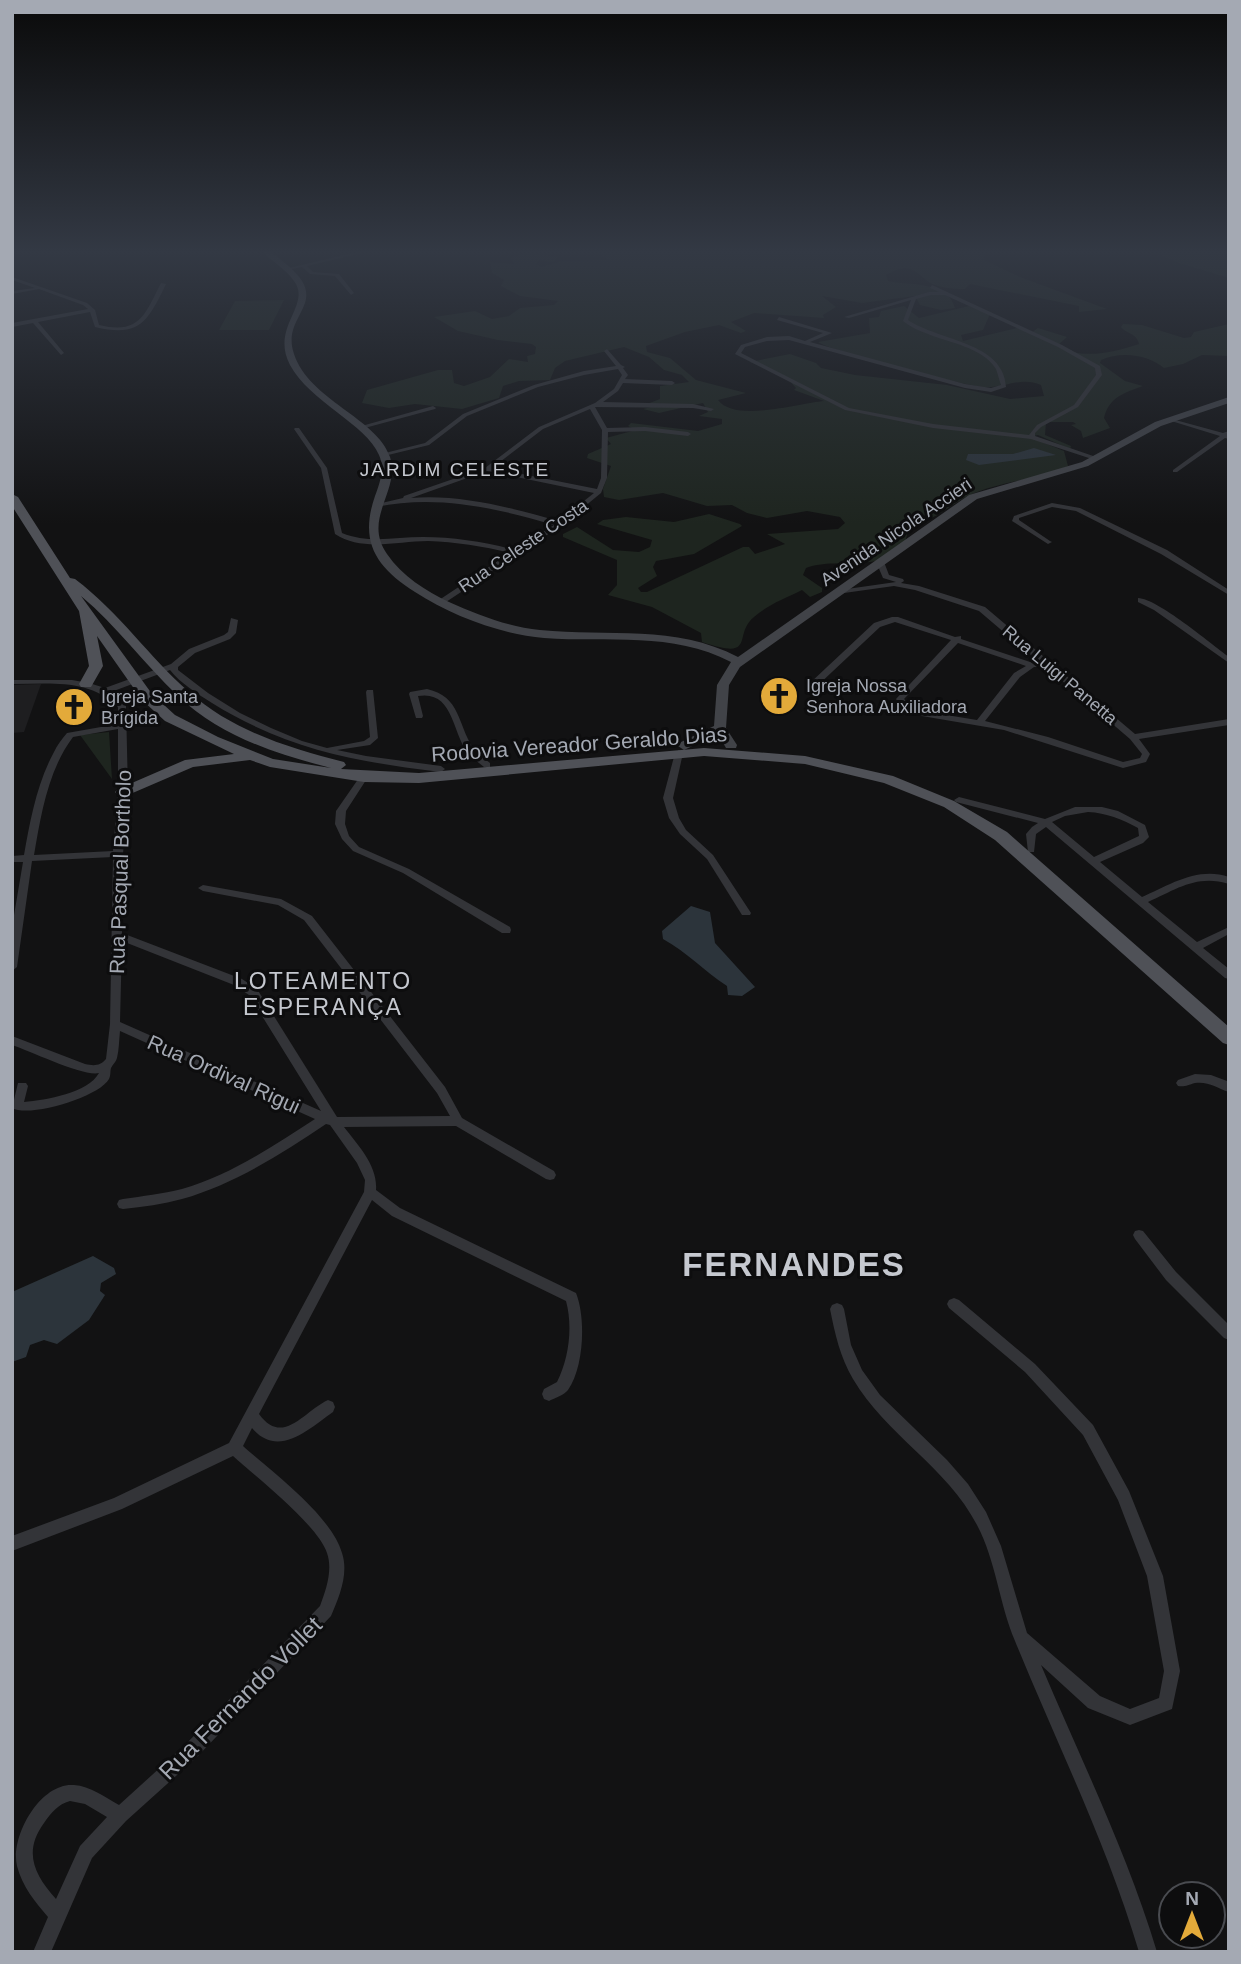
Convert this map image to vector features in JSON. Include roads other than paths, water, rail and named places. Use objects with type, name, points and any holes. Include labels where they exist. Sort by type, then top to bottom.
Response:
[{"type":"main road","name":"Rodovia Vereador Geraldo Dias","points":[[12,497],[86,611],[154,705],[189,729],[292,768],[365,774],[430,777],[681,749],[835,765],[888,779],[949,804],[985,825],[1034,863],[1229,1038]]},
{"type":"main road","points":[[65,578],[94,597],[187,698],[243,733],[300,756],[365,774]]},
{"type":"main road","points":[[86,611],[96,666],[86,684]]},
{"type":"main road","name":"Rodovia Vereador Geraldo Dias","points":[[365,774],[731,745],[810,753],[864,764],[925,784],[959,800],[1031,849],[1229,1023]]},
{"type":"main road","points":[[123,792],[190,763],[259,757]]},
{"type":"street","points":[[51,341],[61,353]]},
{"type":"street","points":[[288,341],[289,353],[295,365],[314,387],[361,427],[384,454],[387,465],[376,505],[373,542],[402,578],[440,602],[513,630],[566,636],[690,639],[739,662]]},
{"type":"street","points":[[760,341],[743,345],[738,354],[847,409],[933,426],[1032,437],[1097,459]]},
{"type":"street","points":[[799,341],[984,390],[1004,386],[999,373],[982,354],[954,341]]},
{"type":"street","points":[[1032,437],[1039,426],[1076,406],[1099,375],[1098,367],[1048,341]]},
{"type":"street","points":[[607,351],[622,367],[624,381]]},
{"type":"street","points":[[384,454],[427,444],[466,415],[536,386],[584,373],[622,367]]},
{"type":"street","points":[[376,505],[487,469],[541,428],[594,405],[624,381],[672,383]]},
{"type":"street","name":"Avenida Nicola Accieri","points":[[720,728],[723,685],[739,662],[974,497],[1072,469],[1097,459],[1174,418],[1229,400]]},
{"type":"street","points":[[594,405],[678,405],[711,409]]},
{"type":"street","points":[[594,405],[605,430],[645,429],[688,435]]},
{"type":"street","points":[[361,427],[433,408]]},
{"type":"street","points":[[1174,418],[1228,435]]},
{"type":"street","points":[[297,429],[324,468],[340,534],[373,542],[461,541],[516,553]]},
{"type":"street","name":"Rua Celeste Costa","points":[[440,602],[560,524],[599,492],[604,478],[605,430]]},
{"type":"street","points":[[1175,471],[1228,435]]},
{"type":"street","points":[[487,469],[599,492]]},
{"type":"street","points":[[406,497],[507,509],[560,524]]},
{"type":"street","points":[[1048,542],[1020,527],[1015,521],[1016,517],[1052,505],[1078,509],[1164,552],[1229,593]]},
{"type":"street","points":[[876,585],[886,576],[881,564]]},
{"type":"street","name":"Rua Luigi Panetta","points":[[886,576],[936,587],[982,609],[1133,737],[1146,754],[1143,760],[1135,764],[1123,765],[979,722]]},
{"type":"street","name":"Rua Luigi Panetta","points":[[840,592],[876,585],[907,586],[968,603]]},
{"type":"street","points":[[1141,600],[1157,608],[1229,661]]},
{"type":"street","points":[[813,685],[877,625],[888,619],[905,620],[1032,665],[1047,664]]},
{"type":"street","points":[[12,682],[86,684],[105,691],[163,670],[192,651],[227,637],[232,633],[234,620]]},
{"type":"street","points":[[958,638],[900,699],[912,711],[979,722],[1017,675],[1032,665]]},
{"type":"street","points":[[985,647],[1010,648],[1020,641]]},
{"type":"street","points":[[163,670],[174,671],[196,689],[251,725],[359,760],[441,769]]},
{"type":"street","name":"Rua Pasqual Bortholo","points":[[105,691],[122,706],[123,726],[115,1024],[108,1063]]},
{"type":"street","points":[[419,716],[413,694],[424,691],[441,697],[450,704],[471,752],[487,765]]},
{"type":"street","points":[[324,750],[367,743],[374,738],[370,692]]},
{"type":"street","points":[[1133,737],[1229,722]]},
{"type":"street","points":[[12,967],[26,858],[62,741],[80,732],[123,726]]},
{"type":"street","points":[[731,745],[720,728],[681,749],[668,798],[674,818],[683,832],[710,857],[746,913]]},
{"type":"street","points":[[365,774],[341,811],[340,824],[345,837],[356,849],[406,871],[506,930]]},
{"type":"street","points":[[959,800],[1046,822],[1229,975]]},
{"type":"street","points":[[1031,849],[1031,834],[1046,822],[1093,807],[1107,810],[1142,827],[1144,837],[1140,841],[1093,860]]},
{"type":"street","points":[[12,859],[118,854]]},
{"type":"street","points":[[1142,901],[1201,876],[1219,876],[1229,881]]},
{"type":"street","points":[[203,888],[281,902],[309,918],[441,1090],[458,1121]]},
{"type":"street","points":[[1196,947],[1229,930]]},
{"type":"street","points":[[118,936],[237,982],[253,992],[329,1121],[362,1160],[371,1186],[396,1212],[572,1297],[575,1328],[569,1370],[562,1387],[548,1394]]},
{"type":"street","name":"Rua Ordival Rigui","points":[[115,1024],[329,1121]]},
{"type":"street","points":[[12,1040],[84,1069],[94,1070],[108,1063]]},
{"type":"street","points":[[22,1086],[17,1106],[41,1105],[93,1086],[103,1078],[108,1063]]},
{"type":"street","points":[[1182,1083],[1195,1077],[1209,1078],[1229,1087]]},
{"type":"street","points":[[123,1204],[173,1198],[203,1190],[329,1121],[458,1121],[550,1175]]},
{"type":"street","points":[[12,1544],[117,1504],[234,1448],[371,1186]]},
{"type":"street","points":[[1139,1235],[1171,1276],[1229,1334]]},
{"type":"street","points":[[954,1304],[1030,1368],[1088,1430],[1118,1485],[1156,1576],[1172,1671],[1167,1703],[1130,1717],[1094,1702],[1021,1636]]},
{"type":"street","points":[[837,1309],[840,1338],[874,1400],[965,1488],[983,1520],[1021,1636],[1090,1788],[1148,1952]]},
{"type":"street","points":[[251,1415],[261,1431],[271,1437],[281,1436],[328,1407]]},
{"type":"street","name":"Rua Fernando Vollet","points":[[42,1952],[86,1852],[120,1815],[191,1751],[326,1611],[334,1592],[337,1570],[335,1551],[323,1530],[234,1448]]},
{"type":"street","points":[[58,1914],[33,1887],[22,1860],[26,1837],[34,1821],[51,1800],[68,1793],[85,1796],[120,1815]]},
{"type":"place","name":"Igreja Nossa Senhora Auxiliadora","points":[[779,696]]},
{"type":"place","name":"Igreja Santa Brígida","points":[[74,707]]},
{"type":"district","name":"JARDIM CELESTE","points":[[455,469]]},
{"type":"district","name":"LOTEAMENTO ESPERANÇA","points":[[323,994]]},
{"type":"district","name":"FERNANDES","points":[[794,1264]]}]
